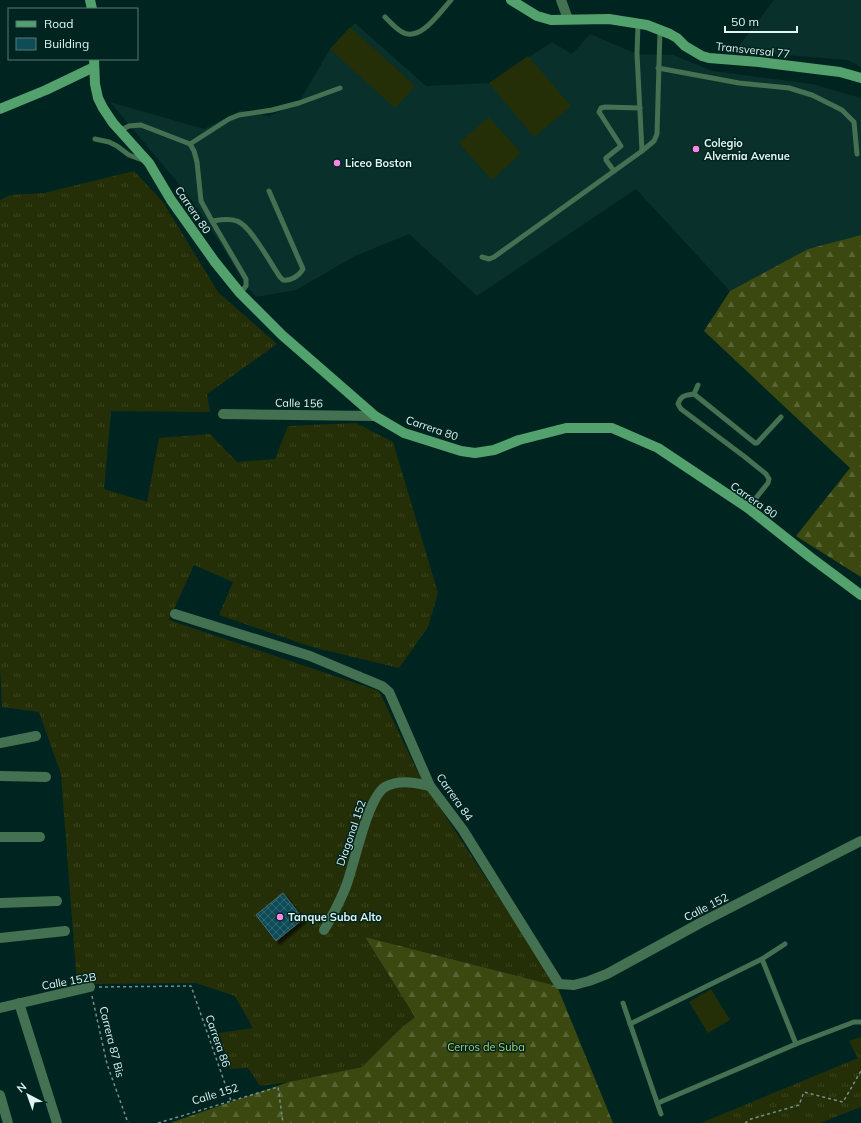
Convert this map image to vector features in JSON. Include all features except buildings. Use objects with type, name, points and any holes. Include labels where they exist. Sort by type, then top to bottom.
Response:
[{"type":"street","name":"Transversal 77","points":[[511,0],[526,10],[545,18],[560,20],[609,19],[660,29],[677,38],[684,46],[702,56],[718,60],[759,62],[840,72],[861,78]]},
{"type":"street","points":[[561,0],[568,19]]},
{"type":"street","points":[[0,109],[33,96],[94,63]]},
{"type":"street","name":"Carrera 80","points":[[94,63],[95,84],[98,98],[113,123],[149,163],[171,200],[215,262],[240,293],[282,335],[375,416],[404,433],[461,451],[475,453],[494,450],[519,440],[566,428],[612,428],[658,448],[748,508],[861,595]]},
{"type":"street","name":"Calle 156","points":[[223,414],[375,416]]},
{"type":"street","name":"Carrera 84","points":[[175,614],[310,656],[382,686],[389,692],[430,786],[463,830],[559,984]]},
{"type":"street","points":[[0,742],[36,736]]},
{"type":"street","points":[[0,776],[46,777]]},
{"type":"street","name":"Diagonal 152","points":[[324,930],[345,888],[370,807],[378,795],[384,788],[395,783],[408,782],[430,786]]},
{"type":"street","points":[[0,837],[40,836]]},
{"type":"street","name":"Calle 152","points":[[559,984],[574,985],[590,981],[607,974],[702,922],[861,841]]},
{"type":"street","points":[[0,903],[57,901]]},
{"type":"street","points":[[0,938],[65,931]]},
{"type":"street","name":"Calle 152B","points":[[0,1008],[90,988]]},
{"type":"street","points":[[19,1003],[57,1123]]},
{"type":"street","points":[[0,1095],[8,1123]]},
{"type":"lane","points":[[385,18],[402,32],[412,35],[420,32],[432,22],[451,0]]},
{"type":"lane","points":[[638,24],[637,54],[642,151]]},
{"type":"lane","points":[[482,257],[489,259],[494,257],[654,141],[656,134],[660,29]]},
{"type":"lane","points":[[658,68],[739,83],[789,88],[812,95],[842,110],[854,122],[857,154]]},
{"type":"lane","points":[[190,144],[239,115],[272,110],[299,103],[340,88]]},
{"type":"lane","points":[[614,171],[606,158],[621,146],[600,115],[600,108],[640,108]]},
{"type":"lane","points":[[119,131],[129,126],[141,125],[190,144],[197,162],[201,201],[246,279],[246,286],[240,293]]},
{"type":"lane","points":[[95,139],[109,142],[129,155],[149,163]]},
{"type":"lane","points":[[212,221],[237,221],[247,228],[280,277],[283,280],[288,281],[300,274],[303,269],[269,192]]},
{"type":"lane","points":[[694,394],[698,385]]},
{"type":"lane","points":[[748,508],[768,483],[769,479],[766,474],[681,409],[678,404],[680,398],[686,395],[694,394],[755,443],[757,443],[781,417]]},
{"type":"lane","points":[[630,1024],[762,959],[785,944]]},
{"type":"lane","points":[[762,959],[796,1044]]},
{"type":"lane","points":[[622,1002],[661,1114]]},
{"type":"lane","points":[[658,1103],[796,1044],[854,1022],[861,1022]]},
{"type":"path","name":"Calle 152B","points":[[90,988],[191,986]]},
{"type":"path","name":"Carrera 86","points":[[191,986],[230,1101]]},
{"type":"path","name":"Carrera 87 Bis","points":[[90,988],[107,1064],[128,1123]]},
{"type":"path","points":[[745,1123],[751,1119],[799,1105],[804,1092],[843,1102],[861,1071]]},
{"type":"path","name":"Calle 152","points":[[158,1123],[278,1087],[283,1123]]},
{"type":"shaded area","points":[[774,0],[861,0],[861,67],[848,60],[735,51]]},
{"type":"shaded area","points":[[355,23],[426,86],[489,83],[552,42],[572,54],[590,34],[637,54],[673,55],[713,71],[812,84],[861,98],[861,235],[808,249],[730,291],[636,189],[477,296],[409,234],[355,256],[296,290],[256,297],[246,286],[189,196],[110,102],[204,129],[242,110],[269,116],[298,104],[330,49]]},
{"type":"green space","points":[[350,27],[415,86],[395,108],[330,49]]},
{"type":"green space","points":[[528,56],[571,106],[534,137],[489,83]]},
{"type":"green space","points":[[489,117],[521,153],[492,180],[459,143]]},
{"type":"green space","points":[[134,171],[163,202],[218,292],[277,344],[207,394],[210,412],[111,411],[104,489],[147,502],[159,438],[210,434],[237,462],[275,459],[288,426],[356,423],[393,442],[438,593],[428,627],[399,668],[312,647],[219,615],[233,582],[194,565],[169,620],[379,691],[421,779],[557,986],[365,937],[415,1017],[400,1029],[362,1067],[289,1082],[260,1086],[248,1068],[230,1069],[219,1033],[253,1028],[235,996],[196,983],[77,984],[61,774],[39,712],[2,707],[0,666],[0,200],[10,195],[44,193]]},
{"type":"green space","points":[[861,235],[861,577],[796,536],[850,468],[704,331],[730,291],[808,249]]},
{"type":"green space","name":"Cerros de Suba","points":[[365,937],[557,986],[613,1123],[170,1123],[289,1082],[362,1067],[400,1029],[415,1017]]},
{"type":"green space","points":[[711,989],[730,1020],[708,1033],[689,1002]]},
{"type":"green space","points":[[861,1037],[861,1107],[820,1123],[701,1123],[858,1058],[849,1041]]},
{"type":"place","name":"Colegio Alvernia Avenue","points":[[696,149]]},
{"type":"place","name":"Liceo Boston","points":[[337,163]]},
{"type":"place","name":"Tanque Suba Alto","points":[[280,917]]}]
